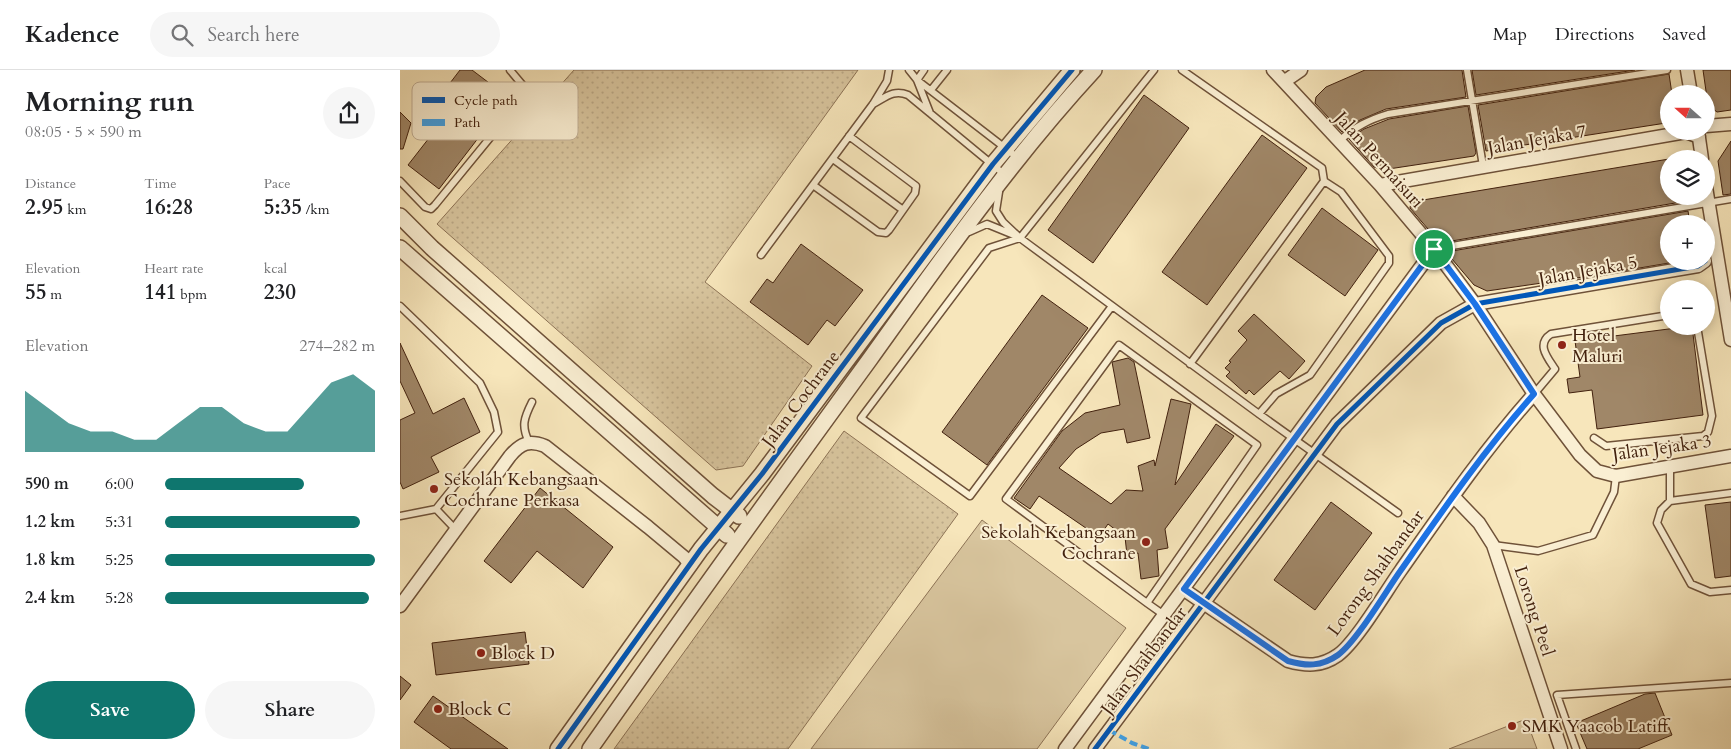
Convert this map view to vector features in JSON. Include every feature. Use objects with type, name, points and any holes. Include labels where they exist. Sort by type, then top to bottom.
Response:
[{"type":"street","name":"Jalan Cochrane","points":[[558,749],[691,565],[768,467],[993,164],[1072,70]]},
{"type":"street","name":"Jalan Cochrane","points":[[590,749],[736,542],[958,238],[1018,158],[1094,70]]},
{"type":"street","name":"Jalan Permaisuri","points":[[1273,70],[1380,185],[1434,249],[1475,304],[1534,394],[1580,455],[1597,471]]},
{"type":"street","points":[[1285,81],[1301,70]]},
{"type":"street","points":[[1687,70],[1690,85]]},
{"type":"street","points":[[1715,125],[1731,124]]},
{"type":"street","name":"Jalan Jejaka 7","points":[[1380,185],[1660,136]]},
{"type":"street","points":[[400,216],[432,248],[732,511],[750,524]]},
{"type":"street","points":[[1715,244],[1731,340]]},
{"type":"street","points":[[400,248],[736,542]]},
{"type":"street","name":"Jalan Shahbandar","points":[[1065,749],[1434,249]]},
{"type":"street","points":[[1721,278],[1724,270],[1731,267]]},
{"type":"street","name":"Jalan Jejaka 5","points":[[1475,304],[1675,270]]},
{"type":"street","name":"Jalan Shahbandar","points":[[1095,749],[1338,424],[1441,323],[1475,304]]},
{"type":"street","name":"Lorong Shahbandar","points":[[1184,589],[1288,661],[1304,666],[1320,664],[1339,654],[1360,629],[1453,496],[1534,394]]},
{"type":"street","points":[[400,606],[510,456],[519,445],[529,442],[545,446],[684,556],[691,565]]},
{"type":"street","name":"Jalan Jejaka 3","points":[[1597,471],[1616,476],[1731,456]]},
{"type":"street","name":"Lorong Peel","points":[[1453,496],[1479,523],[1493,545],[1562,749]]},
{"type":"lane","points":[[510,70],[519,82]]},
{"type":"lane","points":[[761,255],[873,104],[887,81],[889,70]]},
{"type":"lane","points":[[909,70],[917,80],[1018,158]]},
{"type":"lane","points":[[917,80],[924,70]]},
{"type":"lane","points":[[931,90],[946,70]]},
{"type":"lane","points":[[1112,306],[970,496],[861,418],[989,248],[1020,238],[1154,70]]},
{"type":"lane","points":[[1182,70],[1322,168],[1324,181],[1190,364]]},
{"type":"lane","points":[[1467,70],[1483,166]]},
{"type":"lane","points":[[1339,141],[1354,128],[1370,119],[1667,70]]},
{"type":"lane","points":[[917,80],[932,116]]},
{"type":"lane","points":[[873,104],[892,93],[900,91],[908,95],[1006,174],[996,200],[996,211],[1003,222],[1020,238],[1315,455],[1398,513]]},
{"type":"lane","points":[[813,185],[882,234],[889,230],[915,193],[916,186],[849,136]]},
{"type":"lane","points":[[400,181],[430,209],[488,140]]},
{"type":"lane","points":[[833,159],[903,210]]},
{"type":"lane","points":[[1259,414],[1276,394],[1310,375],[1389,263],[1389,256],[1341,192],[1324,181]]},
{"type":"lane","points":[[1715,202],[1731,199]]},
{"type":"lane","points":[[1434,249],[1697,205]]},
{"type":"lane","points":[[958,238],[978,226],[987,224],[1020,238]]},
{"type":"lane","points":[[400,306],[480,383],[494,412],[498,432],[436,509],[400,516]]},
{"type":"lane","points":[[1534,394],[1555,369],[1544,352],[1542,345],[1546,337],[1551,334],[1660,316]]},
{"type":"lane","points":[[1594,438],[1600,444],[1606,446],[1703,436],[1708,432],[1712,416],[1698,335]]},
{"type":"lane","points":[[1147,604],[1257,445],[1119,345],[1006,499],[1147,604],[1164,615]]},
{"type":"lane","points":[[529,442],[523,430],[526,415],[532,402]]},
{"type":"lane","points":[[1670,466],[1670,501]]},
{"type":"lane","points":[[1493,545],[1538,551],[1593,535],[1614,492],[1616,476]]},
{"type":"lane","points":[[1731,493],[1670,501],[1661,510],[1657,523],[1691,584],[1710,592],[1731,590]]},
{"type":"lane","points":[[436,509],[456,530]]},
{"type":"lane","points":[[1576,749],[1557,695],[1731,683]]},
{"type":"shaded area","points":[[574,70],[858,70],[705,282],[812,366],[743,466],[716,470],[437,224],[512,140],[578,140],[578,82],[563,82]]},
{"type":"shaded area","points":[[844,431],[958,514],[788,749],[614,749]]},
{"type":"shaded area","points":[[982,520],[1126,628],[1037,749],[811,749]]},
{"type":"shaded area","points":[[1526,719],[1537,749],[1449,749]]},
{"type":"building","points":[[460,70],[472,70],[488,82],[451,82]]},
{"type":"building","points":[[1365,70],[1462,70],[1466,97],[1386,109],[1360,120],[1342,132],[1315,103],[1316,97],[1326,87]]},
{"type":"building","points":[[1472,70],[1635,70],[1476,95]]},
{"type":"building","points":[[1703,70],[1731,70],[1731,110],[1717,112],[1715,110],[1715,85],[1705,85]]},
{"type":"building","points":[[1669,74],[1671,85],[1660,85],[1660,124],[1486,151],[1478,105]]},
{"type":"building","points":[[1144,95],[1189,128],[1093,263],[1048,230]]},
{"type":"building","points":[[1468,106],[1476,153],[1474,156],[1382,170],[1374,167],[1349,139],[1364,129],[1389,119]]},
{"type":"building","points":[[400,112],[411,123],[403,149],[400,149]]},
{"type":"building","points":[[1262,135],[1307,168],[1207,305],[1162,272]]},
{"type":"building","points":[[427,140],[477,140],[439,189],[408,165]]},
{"type":"building","points":[[1731,141],[1731,194],[1723,195],[1718,161]]},
{"type":"building","points":[[1660,160],[1660,205],[1663,205],[1440,243],[1410,208],[1411,202]]},
{"type":"building","points":[[1322,208],[1378,250],[1345,296],[1288,255]]},
{"type":"building","points":[[1688,211],[1689,215],[1664,215]]},
{"type":"building","points":[[1660,216],[1660,265],[1487,291],[1474,285],[1446,252]]},
{"type":"building","points":[[801,244],[863,290],[835,326],[827,320],[808,345],[750,302],[767,279],[773,283]]},
{"type":"building","points":[[1042,295],[1088,328],[987,465],[942,432]]},
{"type":"building","points":[[1254,314],[1305,361],[1289,379],[1280,371],[1254,395],[1249,390],[1246,394],[1226,376],[1230,372],[1225,368],[1247,340],[1238,331]]},
{"type":"building","points":[[1660,330],[1660,335],[1693,335],[1703,415],[1597,429],[1592,390],[1569,393],[1567,379],[1580,377],[1575,341]]},
{"type":"building","points":[[400,343],[433,414],[464,398],[480,432],[431,457],[439,472],[403,489],[400,482],[400,420],[415,413],[400,381]]},
{"type":"building","points":[[1128,358],[1134,362],[1150,438],[1127,443],[1124,429],[1101,433],[1076,449],[1059,468],[1111,504],[1126,490],[1143,491],[1138,466],[1154,460],[1155,466],[1171,399],[1191,404],[1175,485],[1216,424],[1234,436],[1165,529],[1168,548],[1157,550],[1159,576],[1141,579],[1138,553],[1127,555],[1125,537],[1108,524],[1099,537],[1039,496],[1030,509],[1014,498],[1062,431],[1085,413],[1120,405],[1112,362]]},
{"type":"building","points":[[540,488],[613,547],[583,588],[537,551],[511,583],[484,561]]},
{"type":"building","points":[[1331,502],[1372,533],[1315,610],[1274,580]]},
{"type":"building","points":[[1731,502],[1731,576],[1715,578],[1705,505]]},
{"type":"building","name":"Block D","points":[[525,632],[529,664],[436,675],[432,643]]},
{"type":"building","points":[[400,676],[411,685],[400,700]]},
{"type":"building","points":[[1655,693],[1672,735],[1638,749],[1587,749],[1576,723],[1645,694]]},
{"type":"building","name":"Block C","points":[[433,696],[508,749],[451,749],[414,722]]},
{"type":"marked path","points":[[1109,730],[1132,743],[1149,749]]},
{"type":"cycle path","points":[[558,749],[701,549],[762,474],[993,164],[1072,70]]},
{"type":"cycle path","points":[[1095,749],[1337,424],[1441,323],[1475,304],[1675,270]]},
{"type":"place","name":"Hotel Maluri","points":[[1562,345]]},
{"type":"place","name":"Sekolah Kebangsaan Cochrane Perkasa","points":[[434,489]]},
{"type":"place","name":"Sekolah Kebangsaan Cochrane","points":[[1146,542]]},
{"type":"place","name":"Block D","points":[[481,653]]},
{"type":"place","name":"Block C","points":[[438,709]]},
{"type":"place","name":"SMK Yaacob Latiff","points":[[1512,726]]},
{"type":"route","points":[[1434,249],[1475,304],[1513,365],[1534,394],[1516,414],[1453,496],[1360,629],[1339,654],[1320,664],[1304,666],[1288,661],[1184,589],[1434,249]]}]
